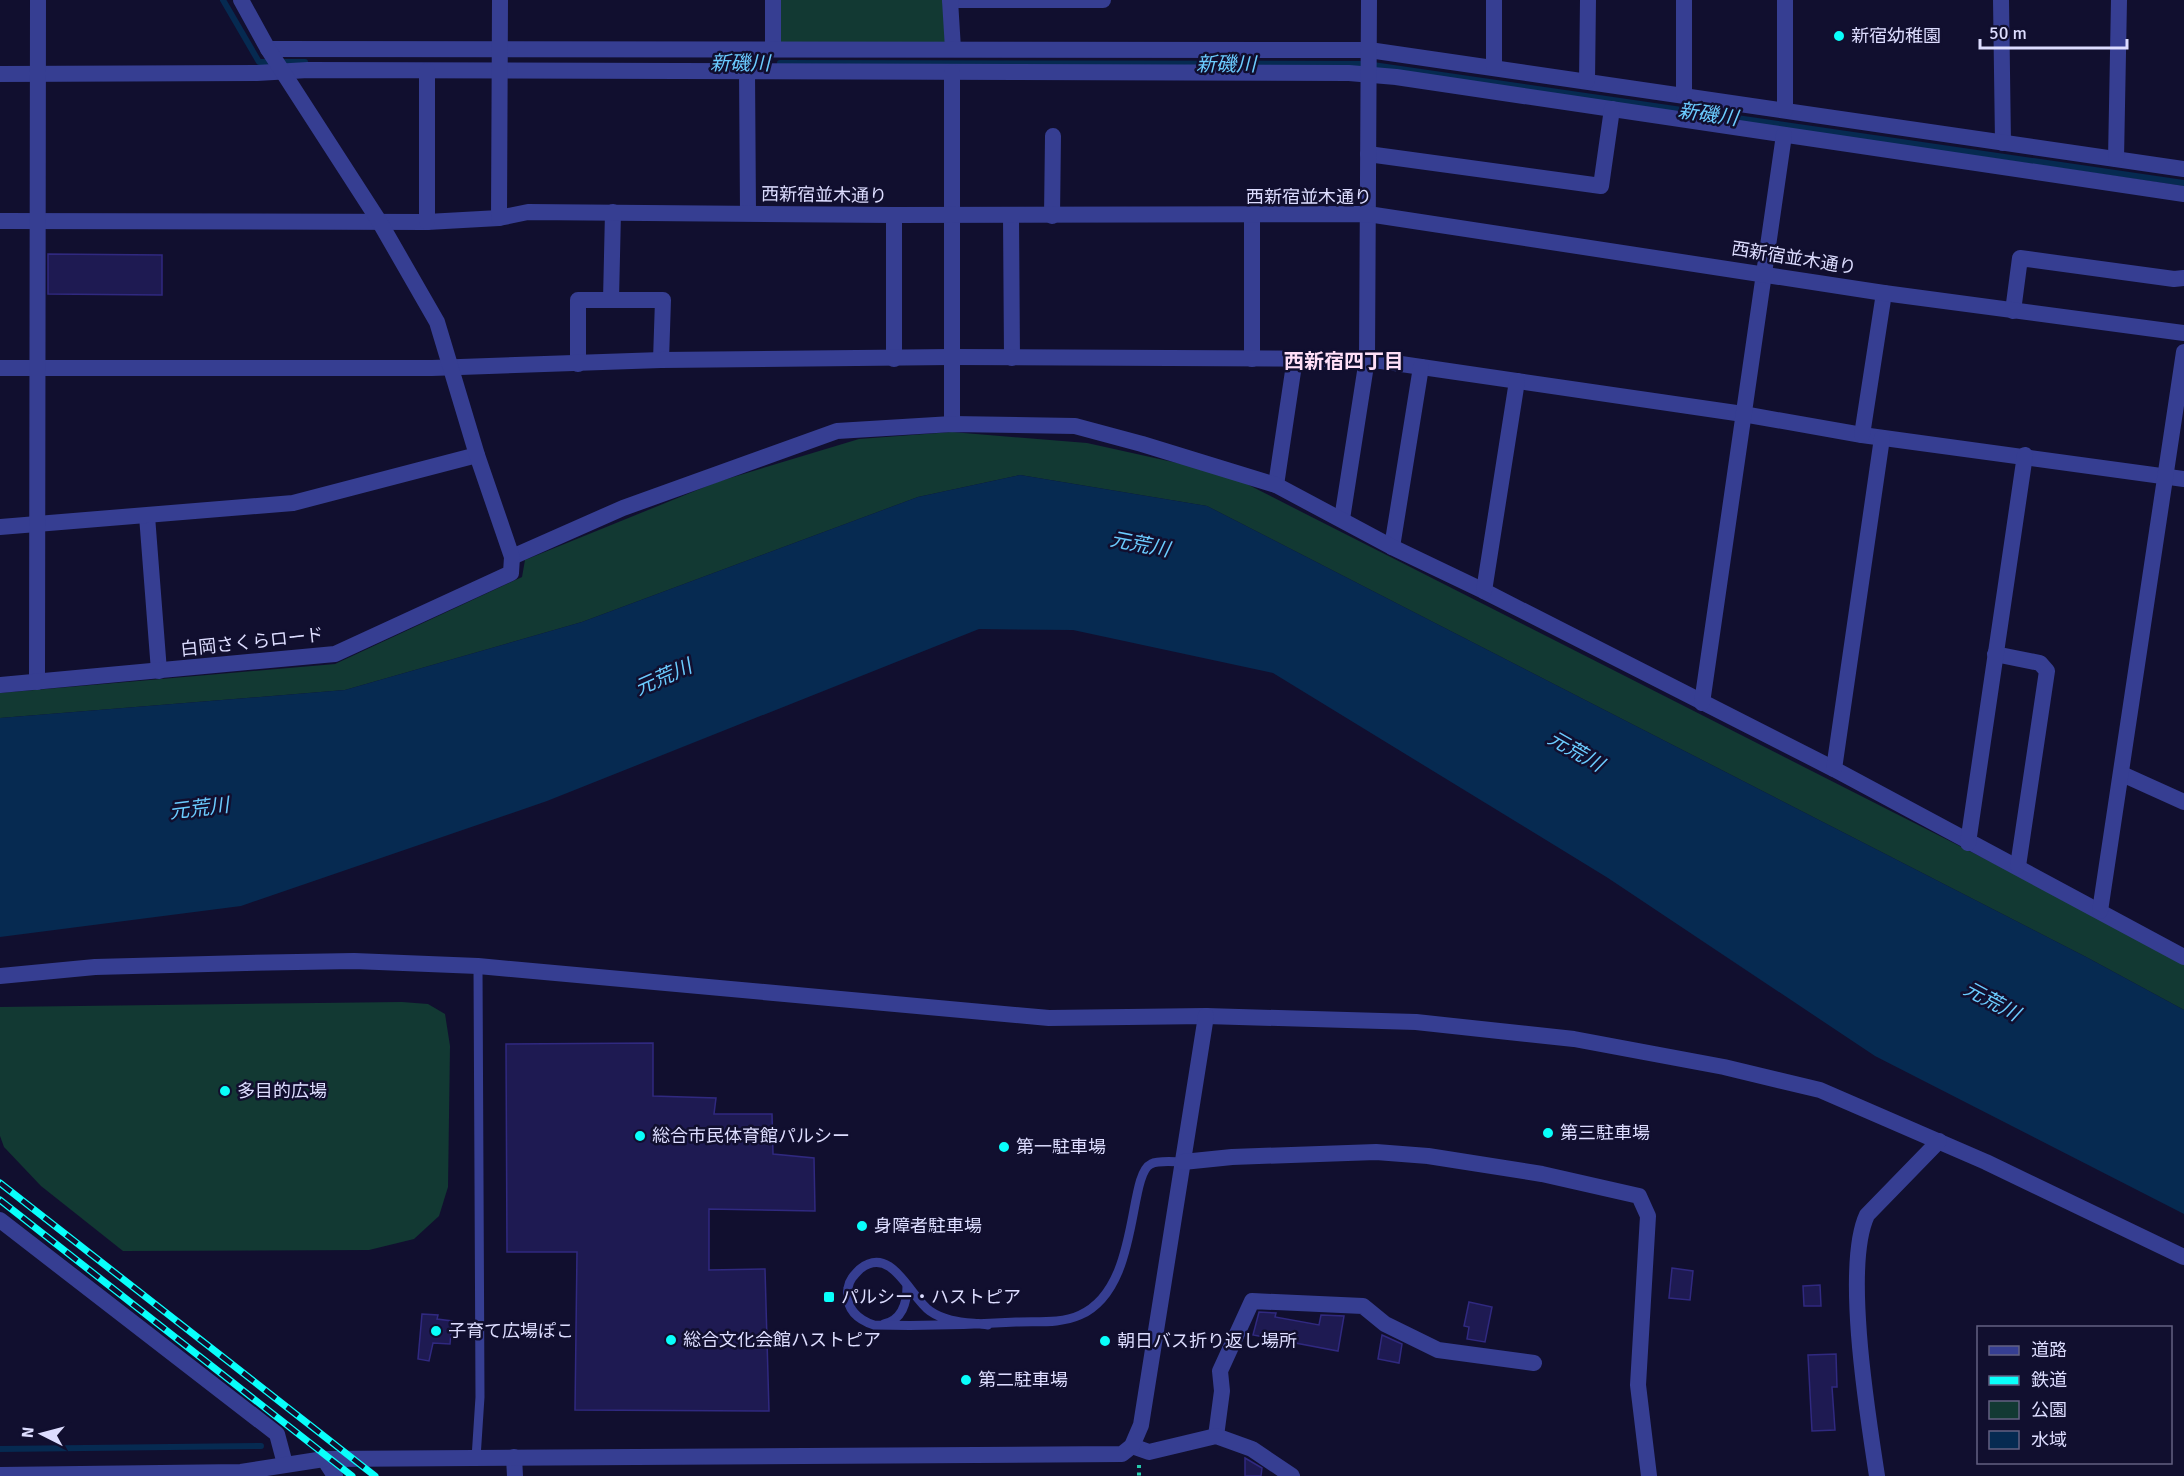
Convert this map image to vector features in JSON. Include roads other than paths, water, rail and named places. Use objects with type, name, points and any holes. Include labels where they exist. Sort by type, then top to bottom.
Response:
[{"type":"street","points":[[37,682],[38,0]]},
{"type":"street","points":[[241,0],[268,49],[379,221],[437,322],[477,454],[512,557],[623,508],[837,431],[952,424],[1075,426],[1276,485],[1392,547],[1484,591],[1702,704],[1834,769],[2184,957]]},
{"type":"street","points":[[499,218],[500,0]]},
{"type":"street","points":[[773,0],[774,47]]},
{"type":"street","points":[[953,49],[950,0],[1103,0]]},
{"type":"street","points":[[1342,519],[1367,359],[1369,0]]},
{"type":"street","points":[[1494,0],[1494,67]]},
{"type":"street","points":[[1587,81],[1588,0]]},
{"type":"street","points":[[1684,0],[1684,95]]},
{"type":"street","points":[[1785,0],[1785,110]]},
{"type":"street","points":[[2001,0],[2003,143]]},
{"type":"street","points":[[2116,159],[2119,0]]},
{"type":"street","points":[[268,49],[774,47],[1369,50],[2184,169]]},
{"type":"street","points":[[427,71],[427,222]]},
{"type":"street","points":[[0,74],[747,71],[1369,75],[2184,194]]},
{"type":"street","points":[[747,71],[748,213]]},
{"type":"street","points":[[952,72],[952,424]]},
{"type":"street","points":[[1368,154],[1601,186],[1612,109]]},
{"type":"street","points":[[1702,704],[1784,135]]},
{"type":"street","points":[[1052,216],[1053,136]]},
{"type":"street","name":"西新宿並木通り","points":[[0,221],[427,222],[499,218],[528,212],[1011,216],[1368,214],[1884,293],[2184,333]]},
{"type":"street","points":[[611,300],[613,212]]},
{"type":"street","points":[[894,215],[894,359]]},
{"type":"street","points":[[1011,216],[1012,358]]},
{"type":"street","points":[[1252,216],[1252,359]]},
{"type":"street","points":[[2013,311],[2020,258],[2174,279],[2184,278]]},
{"type":"street","points":[[1862,435],[1884,293]]},
{"type":"street","points":[[578,364],[578,300],[663,300],[661,360]]},
{"type":"street","points":[[2100,911],[2184,352]]},
{"type":"street","points":[[0,368],[451,368],[661,360],[951,357],[1367,359],[1743,414],[1882,438],[2025,455],[2184,479]]},
{"type":"street","points":[[1276,485],[1295,358]]},
{"type":"street","points":[[1392,547],[1421,367]]},
{"type":"street","points":[[1484,591],[1517,381]]},
{"type":"street","points":[[1834,769],[1882,438]]},
{"type":"street","points":[[0,527],[293,503],[477,454]]},
{"type":"street","points":[[1968,843],[2025,455]]},
{"type":"street","points":[[147,516],[159,671]]},
{"type":"street","name":"白岡さくらロード","points":[[0,685],[335,654],[511,573],[512,557]]},
{"type":"street","points":[[1995,654],[2040,663],[2047,671],[2018,866]]},
{"type":"street","points":[[2122,774],[2184,802]]},
{"type":"street","points":[[0,976],[95,968],[354,961],[478,966],[1049,1018],[1206,1016],[1416,1022],[1574,1039],[1724,1067],[1820,1090],[1939,1141],[2184,1257]]},
{"type":"street","points":[[0,1475],[241,1472],[324,1459],[1106,1456],[1122,1454],[1132,1446],[1141,1425],[1206,1016]]},
{"type":"street","points":[[1877,1476],[1868,1415],[1857,1305],[1860,1230],[1867,1215],[1939,1141]]},
{"type":"street","points":[[1183,1162],[1232,1157],[1376,1152],[1428,1156],[1542,1174],[1639,1196],[1648,1216],[1638,1385],[1649,1476]]},
{"type":"street","points":[[0,1220],[277,1434],[285,1464]]},
{"type":"street","points":[[1216,1436],[1222,1391],[1220,1371],[1252,1301],[1363,1306],[1385,1324],[1438,1350],[1534,1363]]},
{"type":"street","points":[[1132,1446],[1149,1452],[1216,1436],[1252,1449],[1292,1476]]},
{"type":"street","points":[[514,1457],[515,1476]]},
{"type":"street","points":[[324,1459],[335,1476]]},
{"type":"lane","points":[[476,1458],[480,1397],[478,966]]},
{"type":"lane","points":[[988,1325],[948,1320],[930,1311],[907,1286],[900,1273],[889,1266],[876,1263],[863,1267],[853,1275],[848,1284],[847,1298],[852,1312],[861,1321],[874,1325],[988,1325],[1060,1320],[1080,1315],[1098,1303],[1112,1285],[1129,1242],[1138,1185],[1144,1169],[1152,1163],[1183,1162]]},
{"type":"lane","points":[[874,1325],[888,1323],[900,1314],[907,1301],[907,1286]]},
{"type":"water","name":"元荒川","points":[[1020,475],[1207,506],[2088,958],[2184,1010],[2184,1214],[1875,1056],[1608,878],[1273,673],[1073,630],[979,629],[547,801],[241,906],[0,937],[0,718],[345,690],[582,622],[918,497]]},
{"type":"waterway","points":[[223,0],[259,62],[305,62]]},
{"type":"waterway","name":"新磯川","points":[[780,63],[1366,64],[2184,183]]},
{"type":"waterway","points":[[0,1449],[261,1446]]},
{"type":"railway","points":[[0,1183],[375,1476]]},
{"type":"railway","points":[[0,1200],[352,1476]]},
{"type":"place","name":"新宿幼稚園","points":[[1839,36]]},
{"type":"place","name":"多目的広場","points":[[225,1091]]},
{"type":"place","name":"第三駐車場","points":[[1548,1133]]},
{"type":"place","name":"総合市民体育館パルシー","points":[[640,1136]]},
{"type":"place","name":"第一駐車場","points":[[1004,1147]]},
{"type":"place","name":"身障者駐車場","points":[[862,1226]]},
{"type":"place","name":"パルシー・ハストピア","points":[[829,1297]]},
{"type":"place","name":"子育て広場ぽこ","points":[[436,1331]]},
{"type":"place","name":"総合文化会館ハストピア","points":[[671,1340]]},
{"type":"place","name":"朝日バス折り返し場所","points":[[1105,1341]]},
{"type":"place","name":"第二駐車場","points":[[966,1380]]},
{"type":"district","name":"西新宿四丁目","points":[[1344,361]]}]
